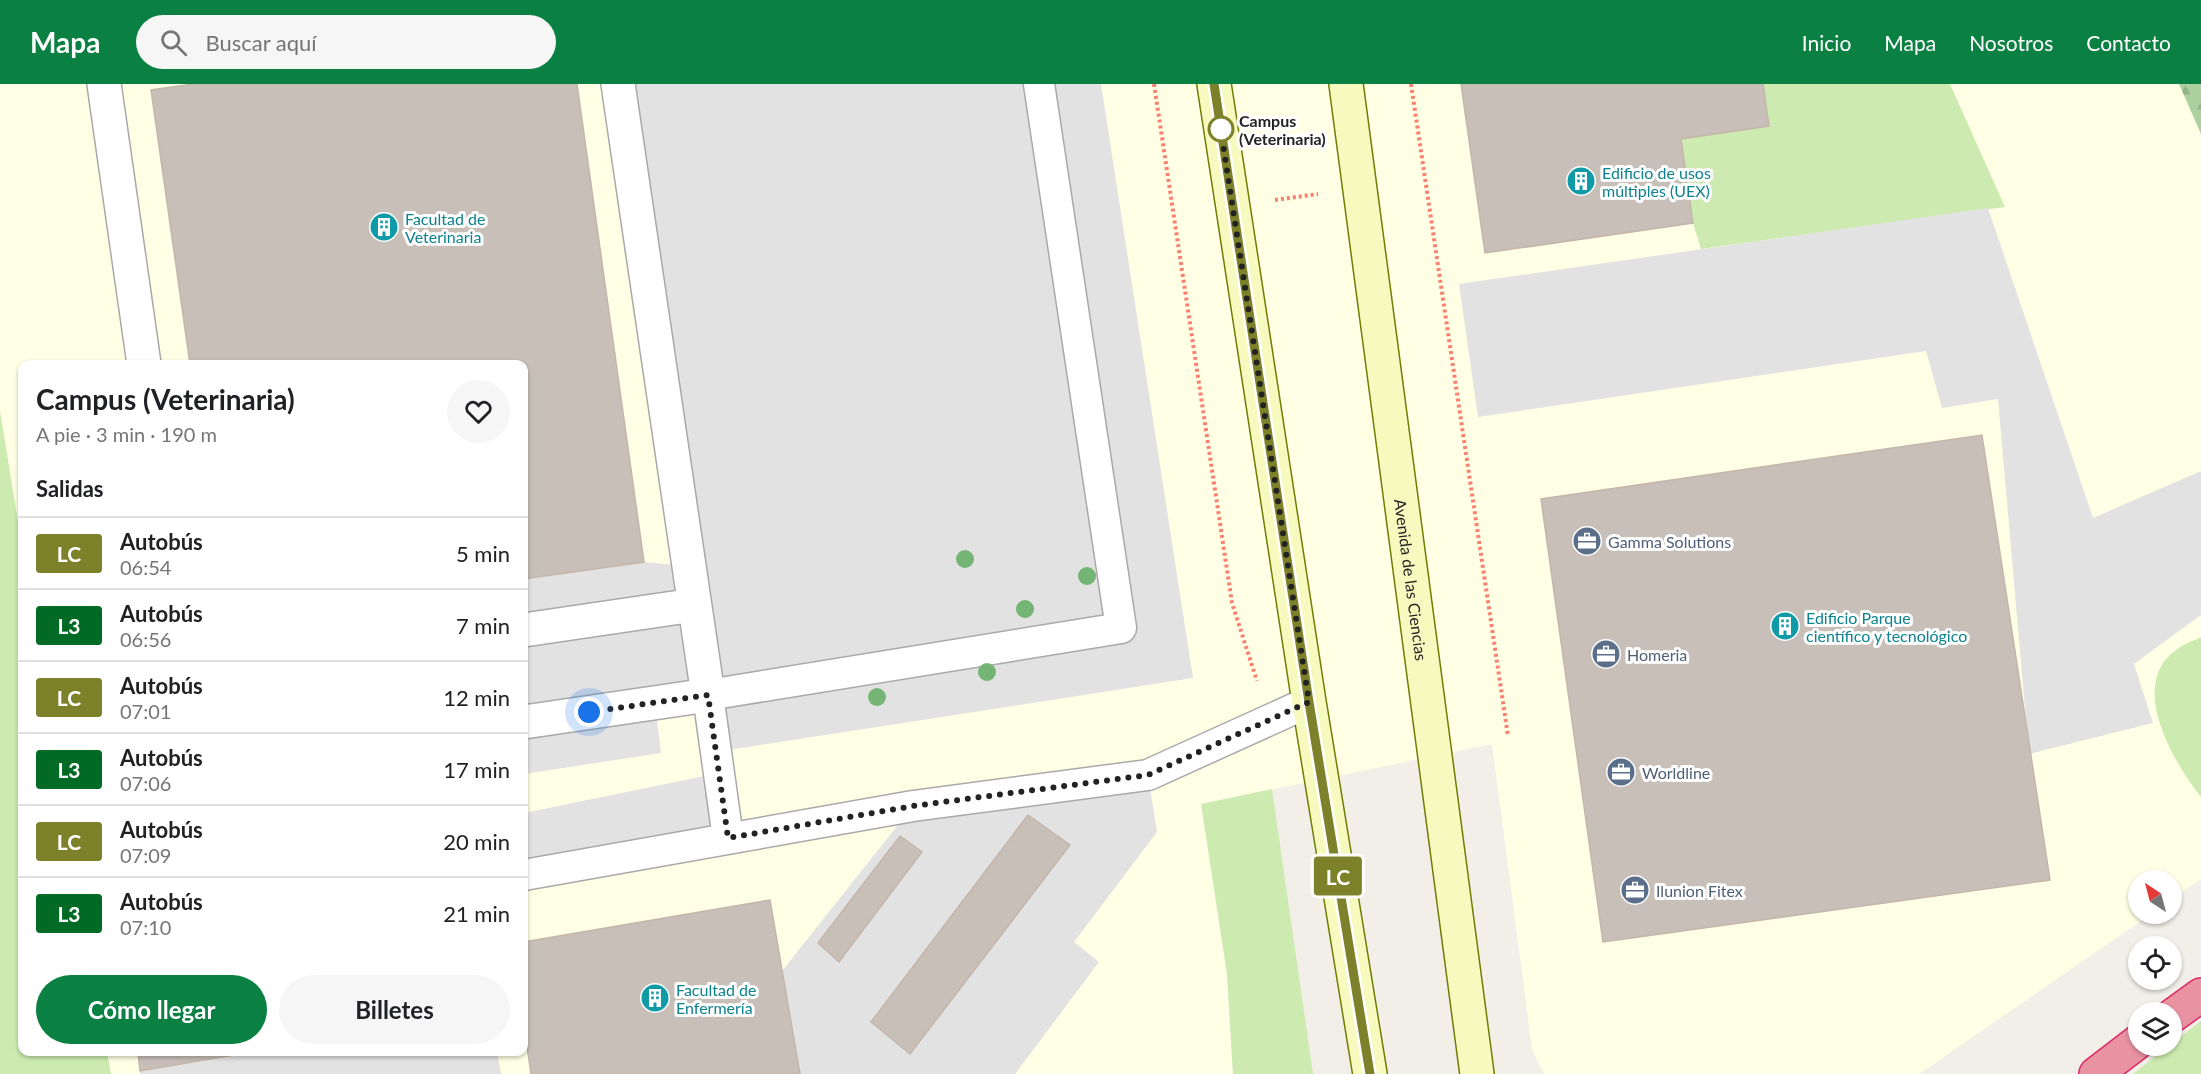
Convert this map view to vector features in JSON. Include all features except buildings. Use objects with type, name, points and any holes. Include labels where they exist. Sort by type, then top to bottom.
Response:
[{"type":"highway","points":[[2182,1008],[2201,994]]},
{"type":"highway","points":[[2096,1074],[2128,1049]]},
{"type":"main road","points":[[1214,84],[1309,702],[1370,1074]]},
{"type":"main road","name":"Avenida de las Ciencias","points":[[1346,84],[1477,1074]]},
{"type":"street","points":[[104,84],[143,360]]},
{"type":"street","points":[[528,721],[708,695],[618,84]]},
{"type":"street","points":[[528,629],[694,605]]},
{"type":"lane","points":[[728,838],[708,695],[1121,628],[1040,84]]},
{"type":"lane","points":[[528,873],[913,806],[1148,775],[1309,702]]},
{"type":"path","points":[[1154,84],[1232,603],[1270,720]]},
{"type":"path","points":[[1411,84],[1508,736]]},
{"type":"path","points":[[1233,207],[1359,188]]},
{"type":"shaded area","points":[[0,84],[2201,84],[2201,879],[2182,892],[2182,870],[2128,870],[2128,924],[2136,924],[1919,1074],[1544,1074],[1532,1049],[1492,744],[1202,804],[1227,974],[1233,1074],[106,1074],[104,1056],[528,1056],[528,360],[18,360],[18,533],[0,419]]},
{"type":"shaded area","points":[[618,84],[1101,84],[1193,678],[716,752],[708,696],[655,703],[661,753],[528,773],[528,578],[644,562],[688,566]]},
{"type":"shaded area","points":[[1988,208],[2093,518],[2201,471],[2201,615],[2134,664],[2153,723],[2029,754],[1998,399],[1942,408],[1926,351],[1478,417],[1459,284]]},
{"type":"shaded area","points":[[719,773],[728,838],[528,874],[528,812]]},
{"type":"shaded area","points":[[1148,775],[1157,832],[1074,942],[1099,962],[1015,1074],[800,1074],[782,971],[913,806]]},
{"type":"shaded area","points":[[239,1056],[498,1056],[501,1074],[140,1074],[140,1071]]},
{"type":"green space","points":[[1763,84],[1950,84],[2005,207],[1701,249],[1693,223],[1681,139],[1769,126]]},
{"type":"green space","points":[[2179,84],[2201,84],[2201,134]]},
{"type":"green space","points":[[0,411],[18,521],[18,1056],[108,1056],[111,1074],[0,1074]]},
{"type":"green space","points":[[2201,637],[2201,797],[2168,745],[2155,703],[2155,683],[2162,665],[2176,650]]},
{"type":"green space","points":[[1272,789],[1313,1074],[1233,1074],[1227,974],[1201,804]]},
{"type":"green space","points":[[2201,1021],[2201,1074],[2133,1074],[2156,1056],[2182,1056],[2182,1036]]},
{"type":"bus line","name":"LC","points":[[1214,84],[1309,702],[1370,1074]]},
{"type":"place","name":"Campus (Veterinaria)","points":[[1221,129]]},
{"type":"place","name":"Edificio de usos múltiples (UEX)","points":[[1581,181]]},
{"type":"place","name":"Facultad de Veterinaria","points":[[384,227]]},
{"type":"place","name":"Gamma Solutions","points":[[1587,541]]},
{"type":"place","name":"Edificio Parque científico y tecnológico","points":[[1785,626]]},
{"type":"place","name":"Homeria","points":[[1606,654]]},
{"type":"place","name":"Worldline","points":[[1621,772]]},
{"type":"place","name":"Ilunion Fitex","points":[[1635,890]]},
{"type":"place","name":"Facultad de Enfermería","points":[[655,998]]},
{"type":"route","points":[[589,712],[708,695],[728,838],[913,806],[1148,775],[1309,702],[1220,125],[1221,129]]}]
